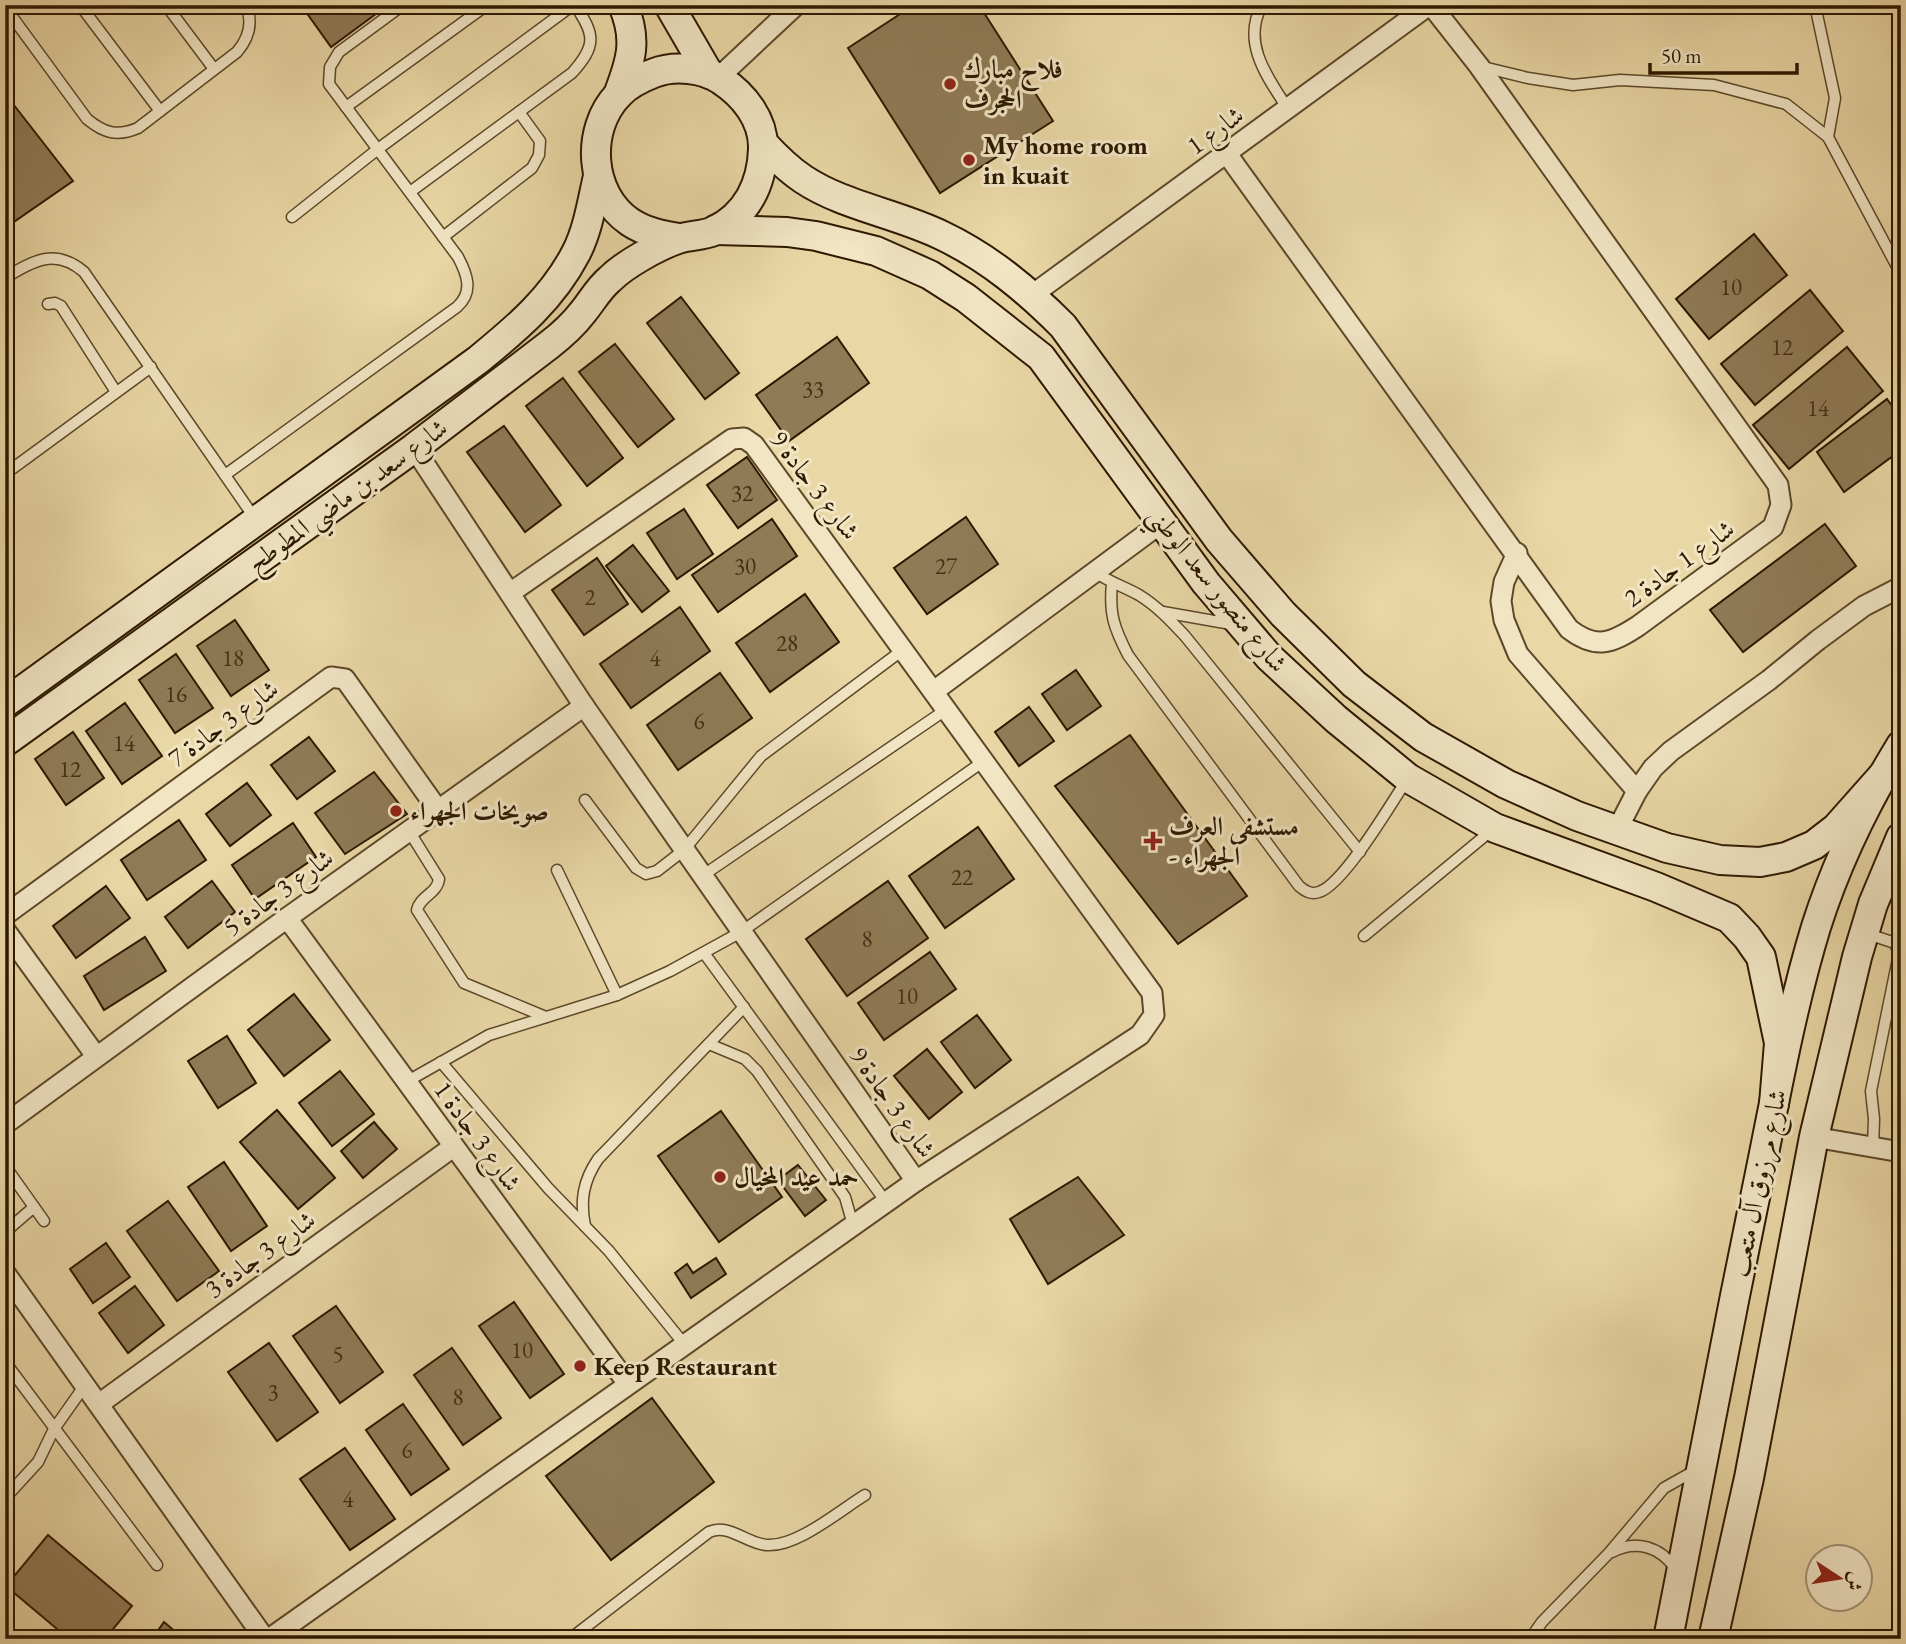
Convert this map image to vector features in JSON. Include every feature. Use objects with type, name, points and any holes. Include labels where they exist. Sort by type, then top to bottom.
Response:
[{"type":"street","points":[[618,95],[638,80],[660,71],[685,68],[714,76],[740,94],[756,116],[764,143],[763,170],[753,195],[737,216],[715,230],[680,238],[653,234],[628,221],[609,201],[598,176],[595,147],[602,120],[618,95],[628,69],[633,43],[631,26],[623,5]]},
{"type":"street","points":[[669,5],[714,76]]},
{"type":"street","points":[[714,76],[796,5]]},
{"type":"street","name":"شارع 1","points":[[1032,295],[1430,5]]},
{"type":"street","name":"شارع 1 جادة 2","points":[[1227,153],[1569,628],[1577,635],[1596,642],[1616,641],[1773,527],[1781,505],[1773,476],[1479,66],[1430,5]]},
{"type":"street","name":"شارع منصور سعد الوطني","points":[[764,143],[803,179],[831,194],[942,235],[981,257],[1032,295],[1063,326],[1220,540],[1283,614],[1354,684],[1423,737],[1494,778],[1616,832],[1667,848],[1720,860],[1760,862],[1786,857],[1814,845],[1836,828],[1882,775]]},
{"type":"street","name":"شارع سعد بن ماضي المطوطح","points":[[5,703],[478,360],[523,324],[555,286],[576,252],[589,220],[598,176]]},
{"type":"street","name":"شارع منصور سعد الوطني","points":[[715,230],[761,230],[816,236],[876,251],[930,275],[966,298],[1041,357],[1206,583],[1269,657],[1336,719],[1408,778],[1495,828],[1656,887],[1729,918],[1761,957],[1779,1043],[1774,1104]]},
{"type":"street","name":"شارع سعد بن ماضي المطوطح","points":[[5,742],[414,448],[559,337],[584,312],[609,279],[639,258],[680,238]]},
{"type":"street","name":"شارع 3 جادة 9","points":[[414,448],[584,706],[916,1181],[1140,1035],[1154,1015],[1152,993],[904,649],[754,445],[744,438],[732,439],[510,593]]},
{"type":"street","points":[[934,691],[1161,523]]},
{"type":"street","points":[[1517,554],[1504,582],[1501,601],[1504,620],[1518,654],[1637,790]]},
{"type":"street","points":[[1616,832],[1637,790],[1653,768],[1671,751],[1769,680],[1864,606],[1901,587]]},
{"type":"street","name":"شارع 3 جادة 7","points":[[5,915],[331,677],[345,679],[438,810]]},
{"type":"street","name":"شارع 3 جادة 5","points":[[5,1124],[584,706]]},
{"type":"street","name":"شارع مرزوق آل متعب","points":[[1668,1639],[1774,1104],[1816,927],[1846,850],[1882,775],[1901,745]]},
{"type":"street","name":"شارع مرزوق آل متعب","points":[[1713,1639],[1749,1479],[1814,1137],[1864,933],[1901,836]]},
{"type":"street","points":[[1656,887],[1665,883],[1675,866],[1673,856],[1667,848]]},
{"type":"street","name":"شارع 3 جادة 1","points":[[287,918],[628,1384]]},
{"type":"street","points":[[5,930],[96,1056]]},
{"type":"street","points":[[1814,1137],[1901,1152]]},
{"type":"street","name":"شارع 3 جادة 3","points":[[99,1404],[453,1147]]},
{"type":"street","points":[[5,1273],[267,1639],[916,1181]]},
{"type":"lane","points":[[80,5],[160,111]]},
{"type":"lane","points":[[166,5],[214,69]]},
{"type":"lane","points":[[5,7],[87,119],[98,128],[113,134],[138,128],[237,52],[247,37],[250,24],[246,5]]},
{"type":"lane","points":[[225,475],[463,302],[468,288],[465,270],[329,84],[328,73],[339,52],[403,5]]},
{"type":"lane","points":[[346,107],[487,5]]},
{"type":"lane","points":[[292,217],[378,149],[574,5],[590,30],[588,52],[572,73],[410,192]]},
{"type":"lane","points":[[1262,5],[1254,37],[1259,64],[1288,109]]},
{"type":"lane","points":[[1815,5],[1835,98],[1828,137]]},
{"type":"lane","points":[[1479,66],[1573,85],[1620,80],[1714,85],[1786,104],[1828,137],[1901,274]]},
{"type":"lane","points":[[443,237],[524,175],[536,162],[540,141],[519,112]]},
{"type":"lane","points":[[5,278],[31,262],[58,258],[73,262],[90,279],[256,520]]},
{"type":"lane","points":[[48,304],[61,306],[116,392]]},
{"type":"lane","points":[[5,474],[150,367]]},
{"type":"lane","points":[[1095,572],[1138,594],[1162,612],[1185,636],[1360,852]]},
{"type":"lane","points":[[1112,583],[1110,609],[1116,632],[1128,655],[1299,886],[1313,893],[1326,889],[1360,852],[1408,778]]},
{"type":"lane","points":[[1162,612],[1242,626]]},
{"type":"lane","points":[[585,800],[641,872],[646,874],[657,871],[684,850],[761,757],[904,649]]},
{"type":"lane","points":[[702,876],[947,709]]},
{"type":"lane","points":[[406,1082],[489,1035],[617,995],[704,953],[741,932],[985,761]]},
{"type":"lane","points":[[1364,936],[1495,828]]},
{"type":"lane","points":[[408,831],[439,879],[435,889],[418,905],[419,916],[458,977],[471,987],[547,1017]]},
{"type":"lane","points":[[557,870],[617,995]]},
{"type":"lane","points":[[1864,933],[1895,943],[1899,954],[1871,1091],[1873,1147]]},
{"type":"lane","points":[[704,953],[886,1202]]},
{"type":"lane","points":[[585,1227],[583,1191],[593,1167],[744,1007]]},
{"type":"lane","points":[[709,1044],[745,1059],[757,1071],[845,1197],[853,1224]]},
{"type":"lane","points":[[441,1062],[548,1188],[609,1251],[684,1344]]},
{"type":"lane","points":[[5,1166],[44,1221]]},
{"type":"lane","points":[[5,1232],[34,1208]]},
{"type":"lane","points":[[5,1362],[157,1565]]},
{"type":"lane","points":[[5,1498],[38,1462],[54,1429],[85,1384]]},
{"type":"lane","points":[[1530,1639],[1542,1622],[1609,1553],[1664,1488],[1700,1468]]},
{"type":"lane","points":[[570,1639],[709,1532],[722,1529],[756,1543],[777,1545],[798,1538],[864,1495]]},
{"type":"lane","points":[[1609,1553],[1629,1545],[1650,1547],[1668,1559],[1680,1577]]},
{"type":"building","points":[[301,5],[388,5],[331,47]]},
{"type":"building","name":"فلاح مبارك الحجرف","points":[[914,5],[979,5],[1053,121],[940,193],[848,48]]},
{"type":"building","points":[[10,100],[73,181],[5,228],[5,103]]},
{"type":"building","points":[[1754,234],[1787,275],[1709,339],[1676,299]]},
{"type":"building","points":[[1810,290],[1843,331],[1755,405],[1721,364]]},
{"type":"building","points":[[681,297],[739,373],[705,399],[647,323]]},
{"type":"building","points":[[837,337],[869,383],[789,441],[756,395]]},
{"type":"building","points":[[615,344],[674,419],[638,447],[579,372]]},
{"type":"building","points":[[1847,347],[1883,391],[1789,469],[1753,425]]},
{"type":"building","points":[[563,378],[623,458],[587,486],[526,406]]},
{"type":"building","points":[[1887,399],[1901,418],[1901,450],[1844,492],[1817,452]]},
{"type":"building","points":[[504,426],[561,505],[525,532],[467,452]]},
{"type":"building","points":[[747,457],[777,500],[738,528],[707,485]]},
{"type":"building","points":[[684,509],[713,554],[677,579],[647,533]]},
{"type":"building","points":[[966,517],[998,564],[927,614],[894,568]]},
{"type":"building","points":[[772,519],[797,556],[718,612],[692,575]]},
{"type":"building","points":[[1825,524],[1856,566],[1743,652],[1710,610]]},
{"type":"building","points":[[633,545],[669,591],[642,612],[606,566]]},
{"type":"building","points":[[597,558],[628,604],[584,635],[552,590]]},
{"type":"building","points":[[805,594],[839,642],[770,692],[736,643]]},
{"type":"building","points":[[680,607],[710,651],[631,708],[600,664]]},
{"type":"building","points":[[235,620],[269,670],[231,696],[197,646]]},
{"type":"building","points":[[176,654],[213,708],[175,733],[139,680]]},
{"type":"building","points":[[1076,670],[1101,706],[1067,730],[1042,694]]},
{"type":"building","points":[[720,673],[752,718],[678,770],[647,725]]},
{"type":"building","points":[[125,703],[162,756],[122,784],[86,731]]},
{"type":"building","points":[[1029,707],[1054,741],[1019,766],[995,732]]},
{"type":"building","points":[[73,732],[104,778],[66,805],[35,759]]},
{"type":"building","name":"مستشفى العرف - الجهراء","points":[[1130,735],[1247,896],[1178,944],[1055,786]]},
{"type":"building","points":[[309,737],[335,771],[297,799],[271,765]]},
{"type":"building","points":[[374,772],[407,814],[345,854],[315,813]]},
{"type":"building","points":[[247,783],[271,815],[230,846],[206,814]]},
{"type":"building","points":[[179,820],[206,860],[147,900],[121,860]]},
{"type":"building","points":[[293,823],[316,857],[255,899],[232,865]]},
{"type":"building","points":[[978,827],[1014,879],[945,928],[909,876]]},
{"type":"building","points":[[212,881],[235,912],[188,948],[165,917]]},
{"type":"building","points":[[888,881],[928,938],[847,996],[806,939]]},
{"type":"building","points":[[106,886],[130,918],[76,958],[53,926]]},
{"type":"building","points":[[145,937],[166,971],[104,1010],[84,976]]},
{"type":"building","points":[[930,952],[956,989],[884,1040],[858,1003]]},
{"type":"building","points":[[294,994],[330,1040],[284,1076],[248,1030]]},
{"type":"building","points":[[977,1015],[1011,1060],[975,1088],[941,1042]]},
{"type":"building","points":[[227,1036],[256,1083],[218,1108],[188,1061]]},
{"type":"building","points":[[927,1049],[962,1092],[929,1119],[894,1076]]},
{"type":"building","points":[[340,1071],[374,1114],[332,1146],[299,1103]]},
{"type":"building","points":[[277,1110],[335,1178],[298,1209],[240,1142]]},
{"type":"building","name":"حمد عيد المخيال","points":[[721,1111],[782,1197],[719,1242],[658,1156]]},
{"type":"building","points":[[374,1122],[397,1149],[363,1178],[341,1151]]},
{"type":"building","points":[[224,1162],[267,1226],[231,1251],[188,1187]]},
{"type":"building","points":[[798,1165],[826,1200],[805,1216],[778,1180]]},
{"type":"building","points":[[1078,1177],[1124,1235],[1048,1284],[1010,1219]]},
{"type":"building","points":[[168,1201],[219,1271],[177,1301],[127,1231]]},
{"type":"building","points":[[106,1243],[130,1277],[93,1303],[70,1269]]},
{"type":"building","points":[[716,1258],[726,1274],[691,1298],[675,1273],[687,1264],[693,1273]]},
{"type":"building","points":[[135,1286],[164,1325],[128,1353],[99,1313]]},
{"type":"building","points":[[514,1302],[564,1374],[530,1398],[479,1326]]},
{"type":"building","points":[[336,1306],[383,1372],[340,1403],[293,1336]]},
{"type":"building","points":[[269,1343],[318,1412],[277,1441],[228,1372]]},
{"type":"building","points":[[452,1348],[501,1418],[463,1445],[414,1375]]},
{"type":"building","points":[[652,1398],[714,1482],[611,1560],[546,1476]]},
{"type":"building","points":[[403,1404],[449,1469],[411,1495],[366,1430]]},
{"type":"building","points":[[345,1448],[395,1519],[350,1550],[300,1479]]},
{"type":"building","points":[[48,1535],[132,1606],[105,1639],[69,1639],[6,1586]]},
{"type":"building","points":[[164,1622],[184,1639],[152,1639]]},
{"type":"place","name":"فلاح مبارك الحجرف","points":[[950,84]]},
{"type":"place","name":"My home room in kuait","points":[[969,160]]},
{"type":"place","name":"صويخات الجهراء","points":[[396,811]]},
{"type":"place","name":"مستشفى العرف - الجهراء","points":[[1153,841]]},
{"type":"place","name":"حمد عيد المخيال","points":[[720,1177]]},
{"type":"place","name":"Keep Restaurant","points":[[580,1366]]}]
